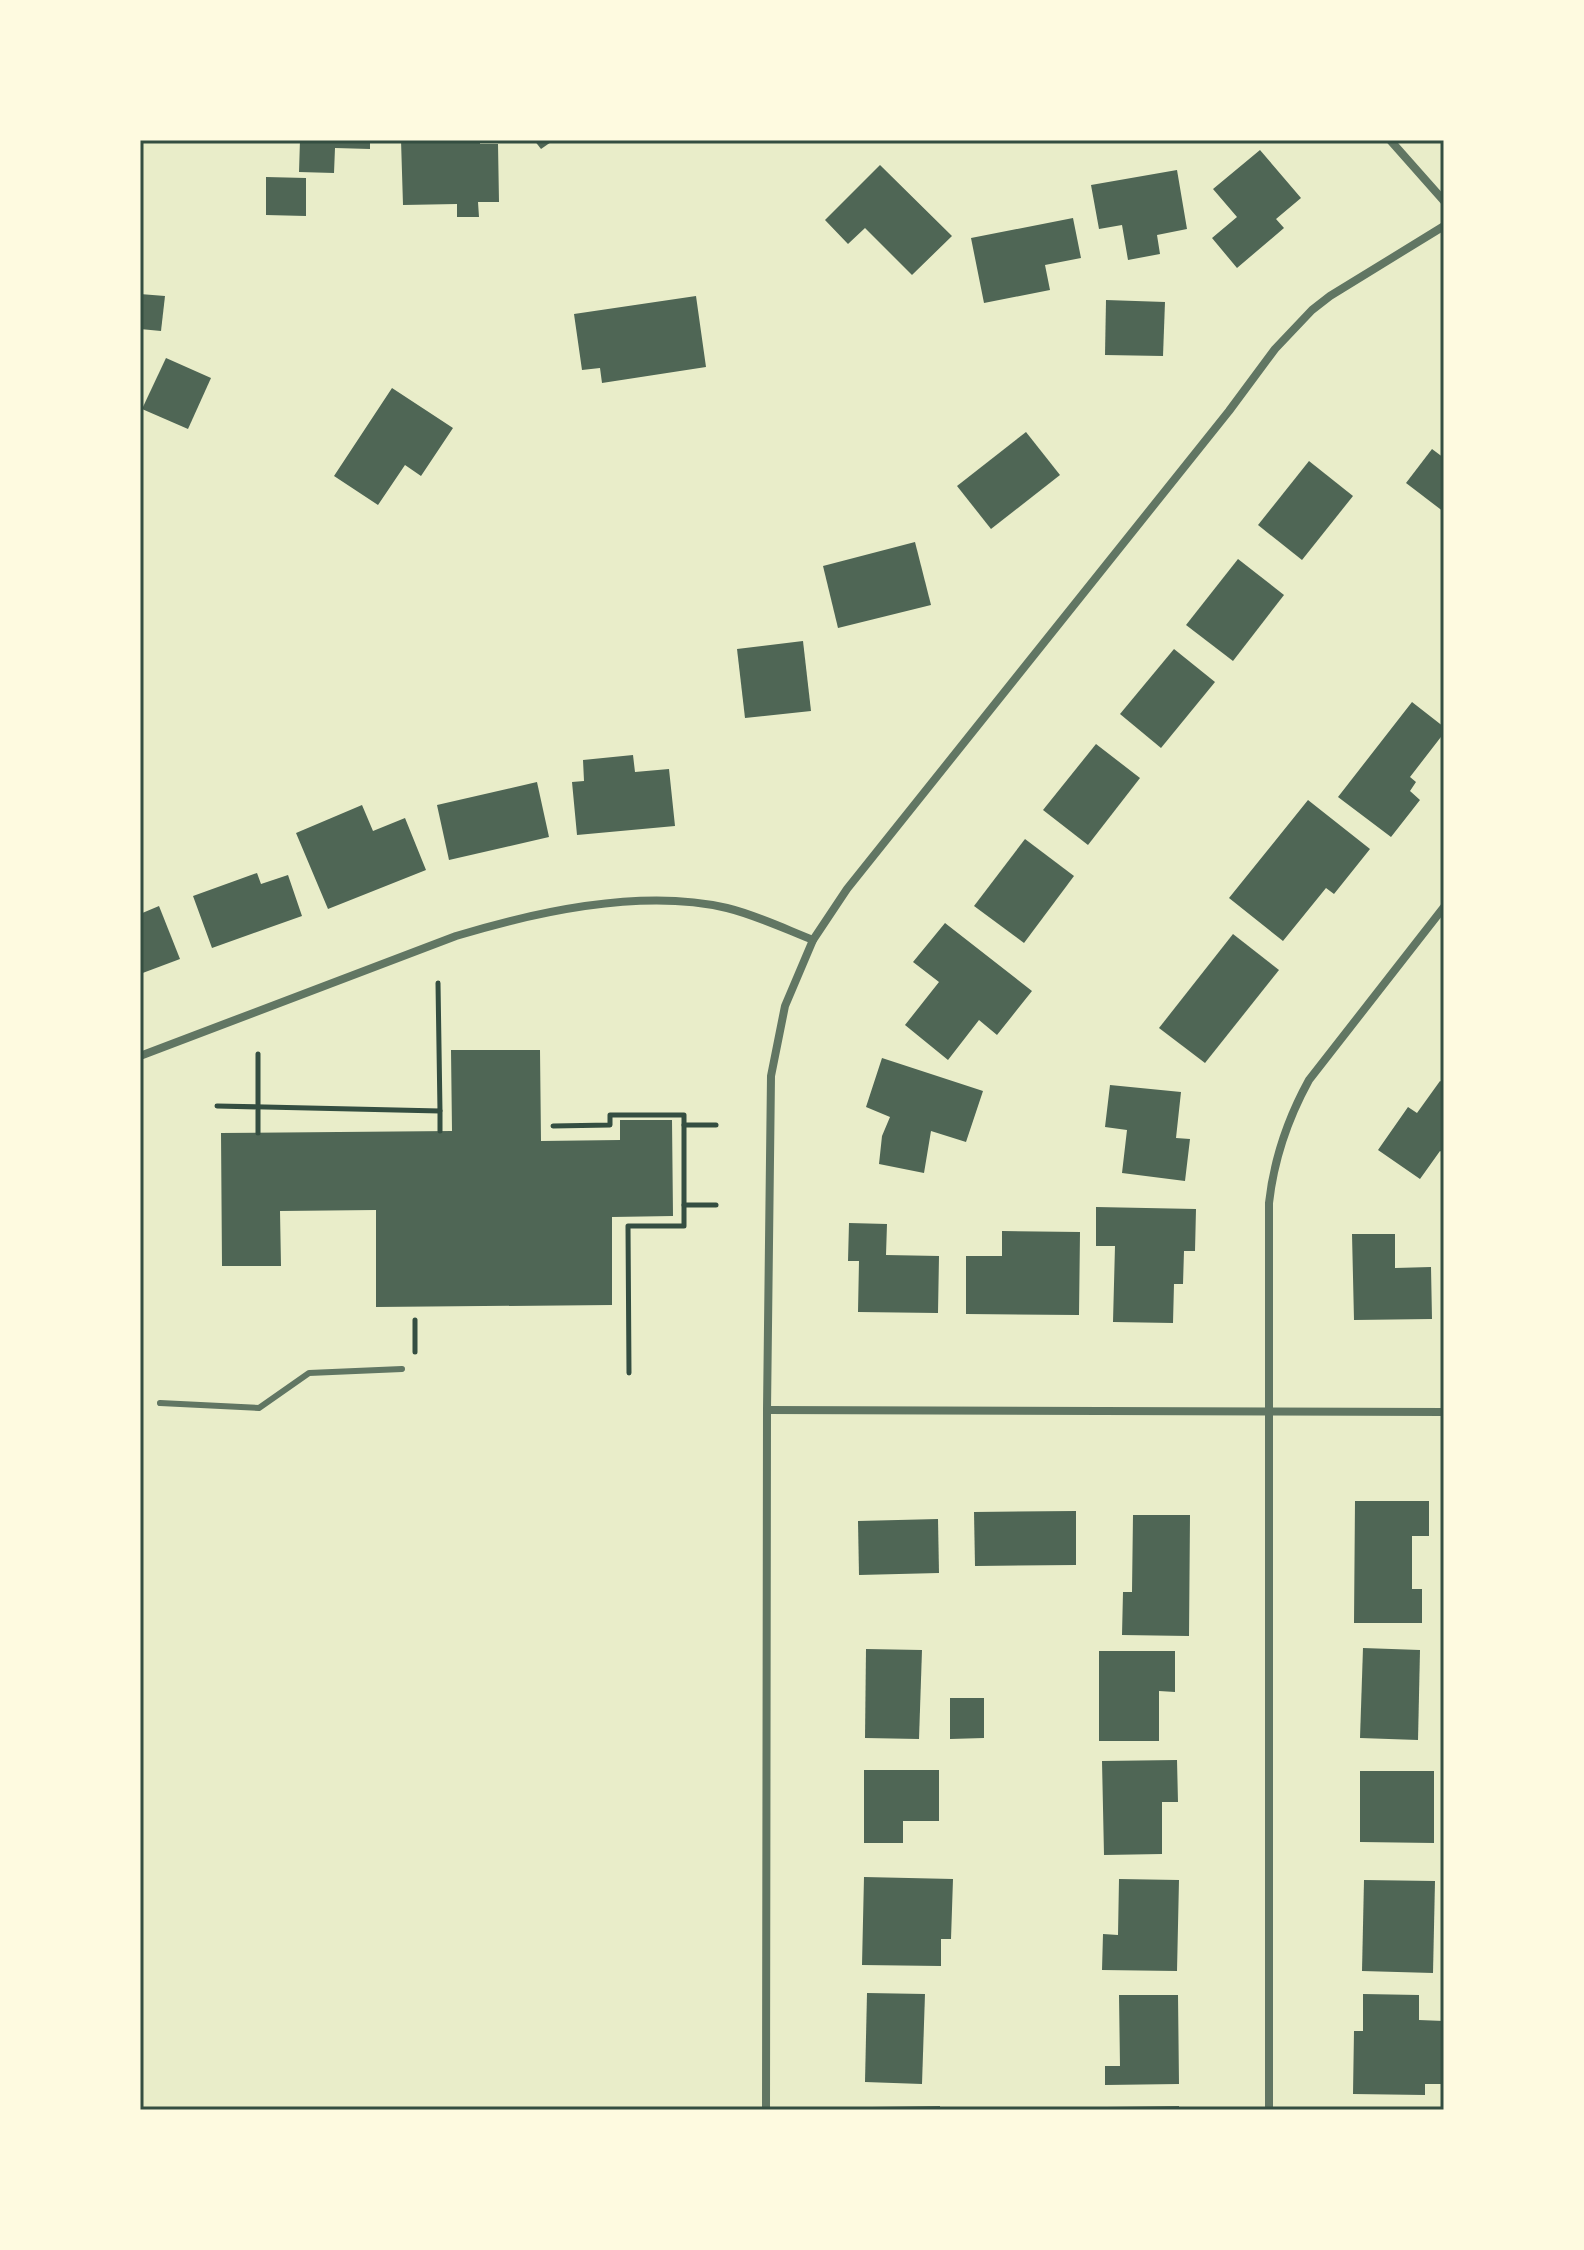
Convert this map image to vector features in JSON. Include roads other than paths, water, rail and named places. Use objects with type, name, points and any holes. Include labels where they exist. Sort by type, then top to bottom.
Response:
[{"type":"street","points":[[1390,140],[1444,201]]},
{"type":"street","points":[[766,2110],[771,1076],[785,1006],[813,940],[847,889],[1296,326],[1330,296],[1444,226]]},
{"type":"street","points":[[140,1056],[456,936],[562,909],[654,901],[693,903],[729,908],[813,940]]},
{"type":"street","points":[[1269,2110],[1269,1203],[1273,1171],[1293,1109],[1309,1080],[1444,907]]},
{"type":"street","points":[[767,1410],[1444,1412]]},
{"type":"lane","points":[[160,1403],[259,1408],[309,1373],[402,1369]]}]
